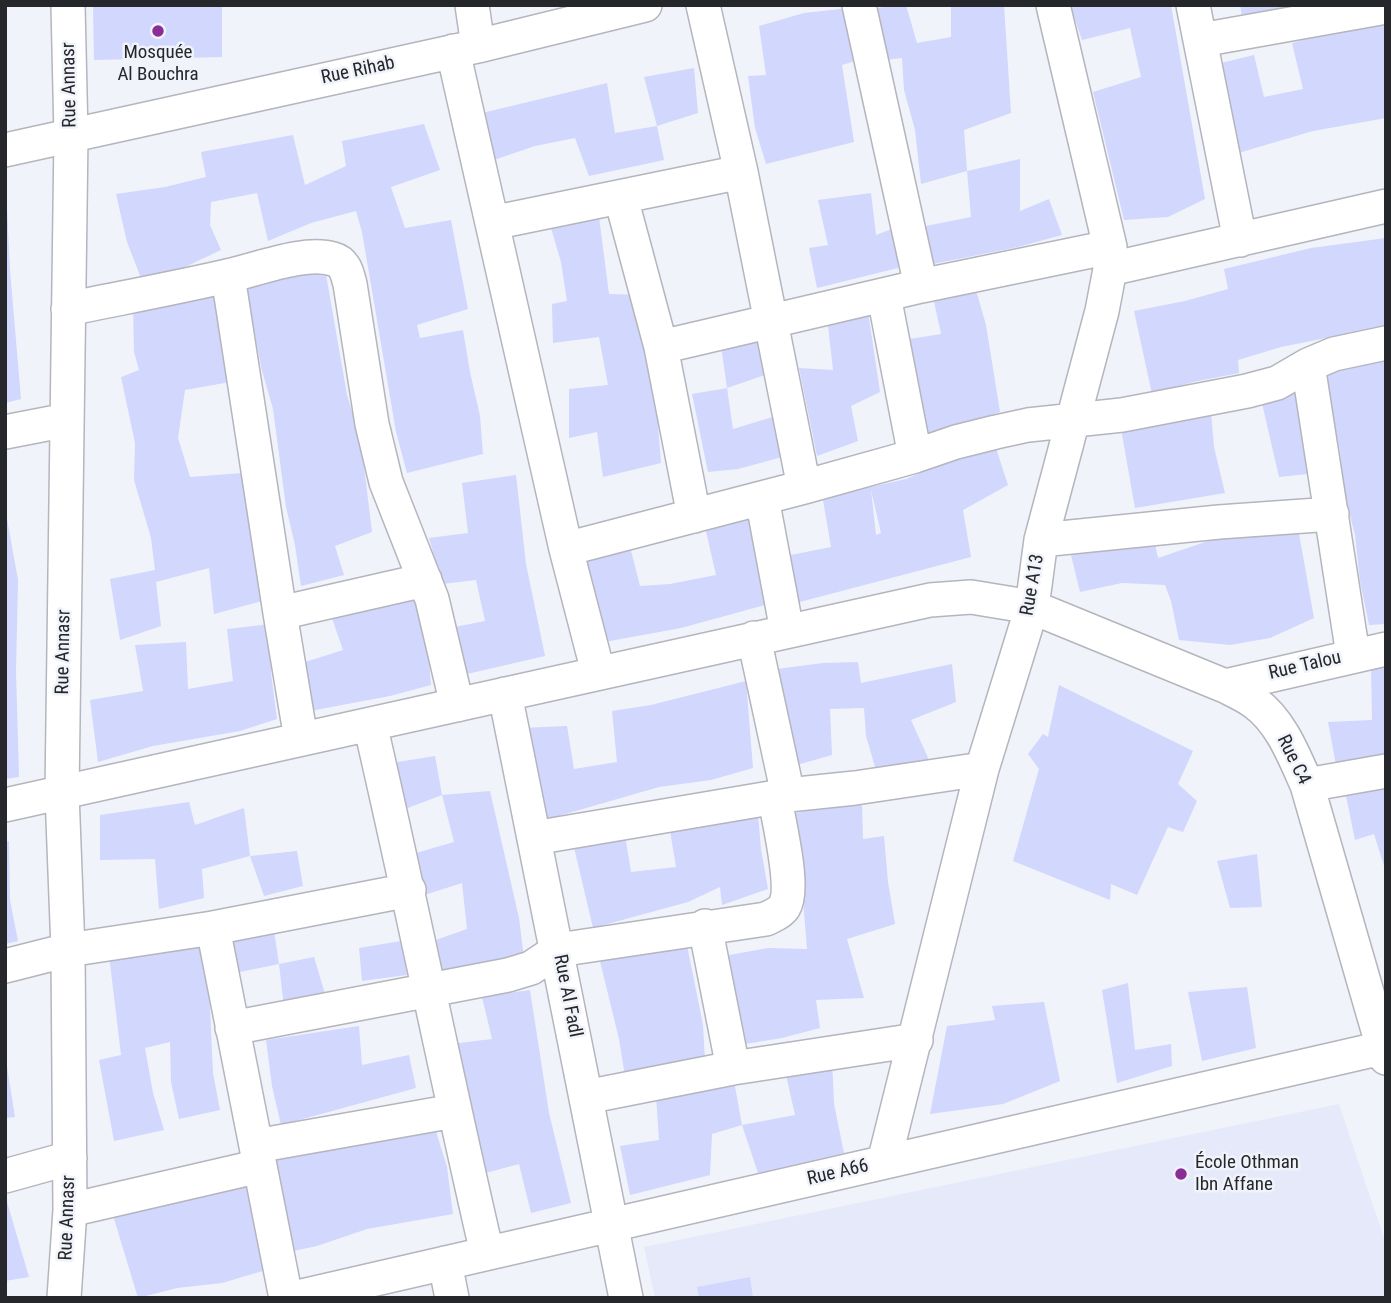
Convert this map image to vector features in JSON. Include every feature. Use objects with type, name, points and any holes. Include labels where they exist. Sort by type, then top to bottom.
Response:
[{"type":"street","name":"Rue Annasr","points":[[64,1298],[71,1210],[68,950],[62,793],[71,136],[68,5]]},
{"type":"street","points":[[472,5],[466,48],[492,223],[566,549],[598,672]]},
{"type":"street","name":"Rue Rihab","points":[[5,150],[466,48],[645,5]]},
{"type":"street","points":[[703,5],[741,172],[804,487]]},
{"type":"street","points":[[859,5],[921,286]]},
{"type":"street","name":"Rue A13","points":[[884,1162],[982,769],[1032,607],[1041,540],[1110,258],[1053,5]]},
{"type":"street","points":[[1193,5],[1240,240]]},
{"type":"street","points":[[1200,40],[1386,6]]},
{"type":"street","points":[[492,223],[741,172]]},
{"type":"street","points":[[621,198],[662,347],[694,516]]},
{"type":"street","points":[[662,347],[771,319],[921,286],[1240,240],[1386,206]]},
{"type":"street","points":[[68,309],[302,258],[322,257],[340,261],[346,269],[372,424],[386,482],[432,598],[457,705]]},
{"type":"street","points":[[228,276],[301,739]]},
{"type":"street","points":[[884,296],[915,456]]},
{"type":"street","points":[[566,549],[804,487],[996,432],[1028,425],[1122,415],[1247,391],[1277,383],[1334,354],[1386,343]]},
{"type":"street","points":[[1308,365],[1353,655]]},
{"type":"street","points":[[5,432],[68,420]]},
{"type":"street","points":[[762,498],[787,631]]},
{"type":"street","points":[[1041,540],[1332,514]]},
{"type":"street","points":[[280,613],[425,580]]},
{"type":"street","name":"Rue C4","points":[[5,805],[930,600],[971,597],[1032,607],[1225,686],[1255,703],[1273,722],[1290,747],[1307,785],[1382,1040]]},
{"type":"street","points":[[232,1028],[531,968],[558,950],[765,919],[778,913],[784,906],[790,889],[781,796],[754,638]]},
{"type":"street","name":"Rue Talou","points":[[1225,686],[1386,649]]},
{"type":"street","name":"Rue Al Fadl","points":[[505,694],[626,1298]]},
{"type":"street","points":[[370,724],[409,890],[454,1111],[487,1253]]},
{"type":"street","points":[[534,838],[781,796],[982,769]]},
{"type":"street","points":[[1307,785],[1386,771]]},
{"type":"street","points":[[5,966],[68,950],[213,928],[409,890]]},
{"type":"street","points":[[705,926],[733,1068]]},
{"type":"street","points":[[213,928],[286,1298]]},
{"type":"street","points":[[586,1097],[733,1068],[916,1040]]},
{"type":"street","name":"Rue A66","points":[[293,1298],[335,1293],[445,1263],[884,1162],[1382,1040]]},
{"type":"street","points":[[71,1210],[258,1156],[454,1111]]},
{"type":"street","points":[[5,1176],[70,1158]]},
{"type":"street","points":[[445,1263],[452,1298]]},
{"type":"shaded area","name":"École Othman Ibn Affane","points":[[1339,1104],[1386,1244],[1386,1298],[655,1298],[644,1247]]},
{"type":"building","name":"Mosquée Al Bouchra","points":[[93,5],[222,5],[222,57],[94,60]]},
{"type":"building","points":[[906,5],[917,43],[951,37],[951,5],[1004,5],[1011,113],[964,130],[967,171],[921,184],[915,130],[904,90],[902,58],[877,61],[863,10]]},
{"type":"building","points":[[1070,5],[1171,5],[1205,199],[1168,217],[1124,220],[1093,92],[1141,77],[1130,28],[1082,40]]},
{"type":"building","points":[[1240,5],[1308,5],[1242,16]]},
{"type":"building","points":[[850,8],[862,59],[842,65],[854,142],[766,164],[755,128],[748,76],[766,75],[759,26],[804,13]]},
{"type":"building","points":[[1386,23],[1386,118],[1313,131],[1235,154],[1217,64],[1254,55],[1264,97],[1303,89],[1292,43]]},
{"type":"building","points":[[694,68],[698,113],[657,126],[644,77]]},
{"type":"building","points":[[607,83],[615,133],[657,126],[664,160],[589,176],[575,138],[535,146],[485,163],[478,114]]},
{"type":"building","points":[[424,124],[440,170],[391,187],[405,228],[451,220],[468,309],[417,325],[420,338],[463,330],[480,416],[483,454],[407,473],[396,432],[362,232],[356,211],[311,223],[268,241],[257,193],[211,202],[210,225],[221,250],[183,268],[141,278],[127,242],[116,194],[165,187],[206,177],[201,152],[293,135],[305,185],[346,166],[342,141]]},
{"type":"building","points":[[1020,159],[1020,211],[1049,199],[1062,235],[928,265],[921,227],[971,217],[967,171]]},
{"type":"building","points":[[871,193],[876,235],[897,227],[898,268],[817,288],[809,248],[828,245],[818,200]]},
{"type":"building","points":[[5,207],[21,399],[5,403]]},
{"type":"building","points":[[598,209],[609,294],[640,295],[654,375],[661,463],[603,477],[597,432],[569,438],[569,389],[608,385],[599,337],[553,343],[552,304],[567,301],[561,262],[548,218]]},
{"type":"building","points":[[1386,238],[1386,326],[1281,347],[1238,360],[1239,373],[1152,394],[1134,311],[1228,289],[1224,269],[1311,248]]},
{"type":"building","points":[[324,263],[347,395],[361,442],[372,532],[335,546],[344,575],[301,586],[286,507],[273,409],[262,371],[244,279]]},
{"type":"building","points":[[974,283],[986,325],[1000,412],[925,438],[903,340],[941,334],[931,288]]},
{"type":"building","points":[[221,291],[230,382],[185,390],[178,438],[190,477],[243,473],[262,601],[214,614],[209,568],[156,582],[161,626],[120,640],[110,579],[155,570],[151,538],[134,480],[135,443],[121,377],[139,370],[134,352],[133,304]]},
{"type":"building","points":[[867,305],[880,392],[851,406],[858,441],[817,456],[799,368],[833,370],[827,317]]},
{"type":"building","points":[[759,327],[771,373],[727,388],[720,339]]},
{"type":"building","points":[[1386,348],[1386,624],[1369,625],[1322,361]]},
{"type":"building","points":[[727,388],[733,429],[779,415],[786,456],[738,469],[708,472],[692,394]]},
{"type":"building","points":[[1300,390],[1318,473],[1279,477],[1261,399]]},
{"type":"building","points":[[1211,411],[1214,447],[1225,493],[1135,508],[1121,429]]},
{"type":"building","points":[[994,442],[1008,485],[963,510],[971,557],[796,603],[786,556],[831,547],[822,494],[906,479]],"holes":[[[871,490],[881,533],[876,535]]]},
{"type":"building","points":[[516,475],[526,564],[545,656],[454,677],[450,628],[485,621],[476,580],[442,584],[429,538],[468,533],[462,483]]},
{"type":"building","points":[[6,513],[18,580],[16,671],[19,777],[5,779]]},
{"type":"building","points":[[749,517],[765,605],[681,628],[599,643],[579,550],[627,535],[640,586],[670,584],[716,575],[705,527]]},
{"type":"building","points":[[1298,528],[1314,618],[1270,638],[1230,645],[1179,640],[1165,585],[1122,583],[1080,592],[1069,547],[1153,534],[1158,558],[1211,540]]},
{"type":"building","points":[[423,585],[431,685],[390,696],[305,712],[299,664],[343,650],[328,607]]},
{"type":"building","points":[[271,624],[271,673],[277,719],[240,731],[153,746],[98,762],[90,700],[143,691],[135,645],[186,642],[188,689],[233,681],[227,629]]},
{"type":"building","points":[[858,662],[861,683],[952,664],[956,702],[911,720],[929,760],[875,767],[866,736],[864,708],[830,709],[832,755],[793,766],[769,670],[823,663]]},
{"type":"building","points":[[1386,665],[1386,760],[1336,765],[1328,722],[1372,720],[1371,666]]},
{"type":"building","points":[[746,681],[753,768],[711,780],[659,787],[541,821],[523,728],[567,726],[574,769],[617,762],[612,711],[651,705]]},
{"type":"building","points":[[1059,685],[1193,751],[1178,784],[1197,801],[1183,832],[1168,827],[1137,895],[1111,884],[1110,900],[1013,861],[1039,769],[1028,754],[1043,734],[1048,737]]},
{"type":"building","points":[[435,756],[442,795],[400,811],[392,763]]},
{"type":"building","points":[[1386,788],[1385,869],[1374,834],[1355,840],[1346,796]]},
{"type":"building","points":[[490,791],[519,918],[525,966],[437,982],[433,941],[467,929],[462,883],[421,896],[416,853],[454,842],[442,795]]},
{"type":"building","points":[[189,802],[195,825],[244,808],[250,856],[202,869],[204,898],[159,909],[155,859],[100,860],[100,815]]},
{"type":"building","points":[[757,803],[768,889],[722,905],[720,887],[688,902],[593,928],[573,843],[624,829],[631,872],[676,867],[669,825]]},
{"type":"building","points":[[862,804],[863,839],[884,836],[895,924],[847,939],[864,998],[816,1000],[820,1028],[745,1044],[724,956],[768,948],[807,949],[791,814],[825,807]]},
{"type":"building","points":[[9,841],[10,900],[18,941],[5,944],[5,842]]},
{"type":"building","points":[[297,851],[303,886],[264,896],[250,856]]},
{"type":"building","points":[[1257,854],[1262,907],[1230,908],[1217,861]]},
{"type":"building","points":[[273,924],[279,964],[235,973],[224,938]]},
{"type":"building","points":[[685,935],[703,1025],[705,1061],[626,1083],[619,1039],[598,953]]},
{"type":"building","points":[[201,936],[209,985],[213,1073],[220,1110],[179,1119],[171,1082],[170,1042],[145,1048],[153,1093],[164,1130],[114,1141],[99,1060],[121,1055],[109,955]]},
{"type":"building","points":[[401,941],[407,975],[362,981],[359,948]]},
{"type":"building","points":[[314,957],[326,997],[284,1007],[279,964]]},
{"type":"building","points":[[1128,983],[1135,1050],[1171,1044],[1172,1066],[1117,1083],[1102,990]]},
{"type":"building","points":[[1247,987],[1256,1048],[1202,1061],[1188,992]]},
{"type":"building","points":[[530,990],[549,1113],[571,1203],[531,1213],[519,1164],[482,1174],[451,1044],[492,1039],[482,997]]},
{"type":"building","points":[[1044,1002],[1060,1081],[1003,1104],[930,1114],[947,1026],[995,1020],[992,1006]]},
{"type":"building","points":[[359,1026],[362,1065],[409,1055],[416,1088],[281,1125],[266,1040]]},
{"type":"building","points":[[5,1054],[15,1117],[5,1118]]},
{"type":"building","points":[[832,1058],[834,1104],[844,1153],[758,1173],[742,1125],[795,1115],[783,1062]]},
{"type":"building","points":[[734,1081],[742,1125],[712,1134],[710,1175],[630,1195],[620,1146],[659,1140],[656,1095]]},
{"type":"building","points":[[434,1125],[447,1167],[453,1214],[367,1229],[317,1246],[284,1253],[265,1156]]},
{"type":"building","points":[[245,1184],[258,1226],[266,1270],[222,1283],[177,1288],[138,1298],[112,1212]]},
{"type":"building","points":[[5,1195],[29,1277],[5,1281]]},
{"type":"building","points":[[750,1277],[753,1298],[699,1298],[697,1287]]},
{"type":"place","name":"Mosquée Al Bouchra","points":[[158,31]]},
{"type":"place","name":"École Othman Ibn Affane","points":[[1181,1174]]}]
